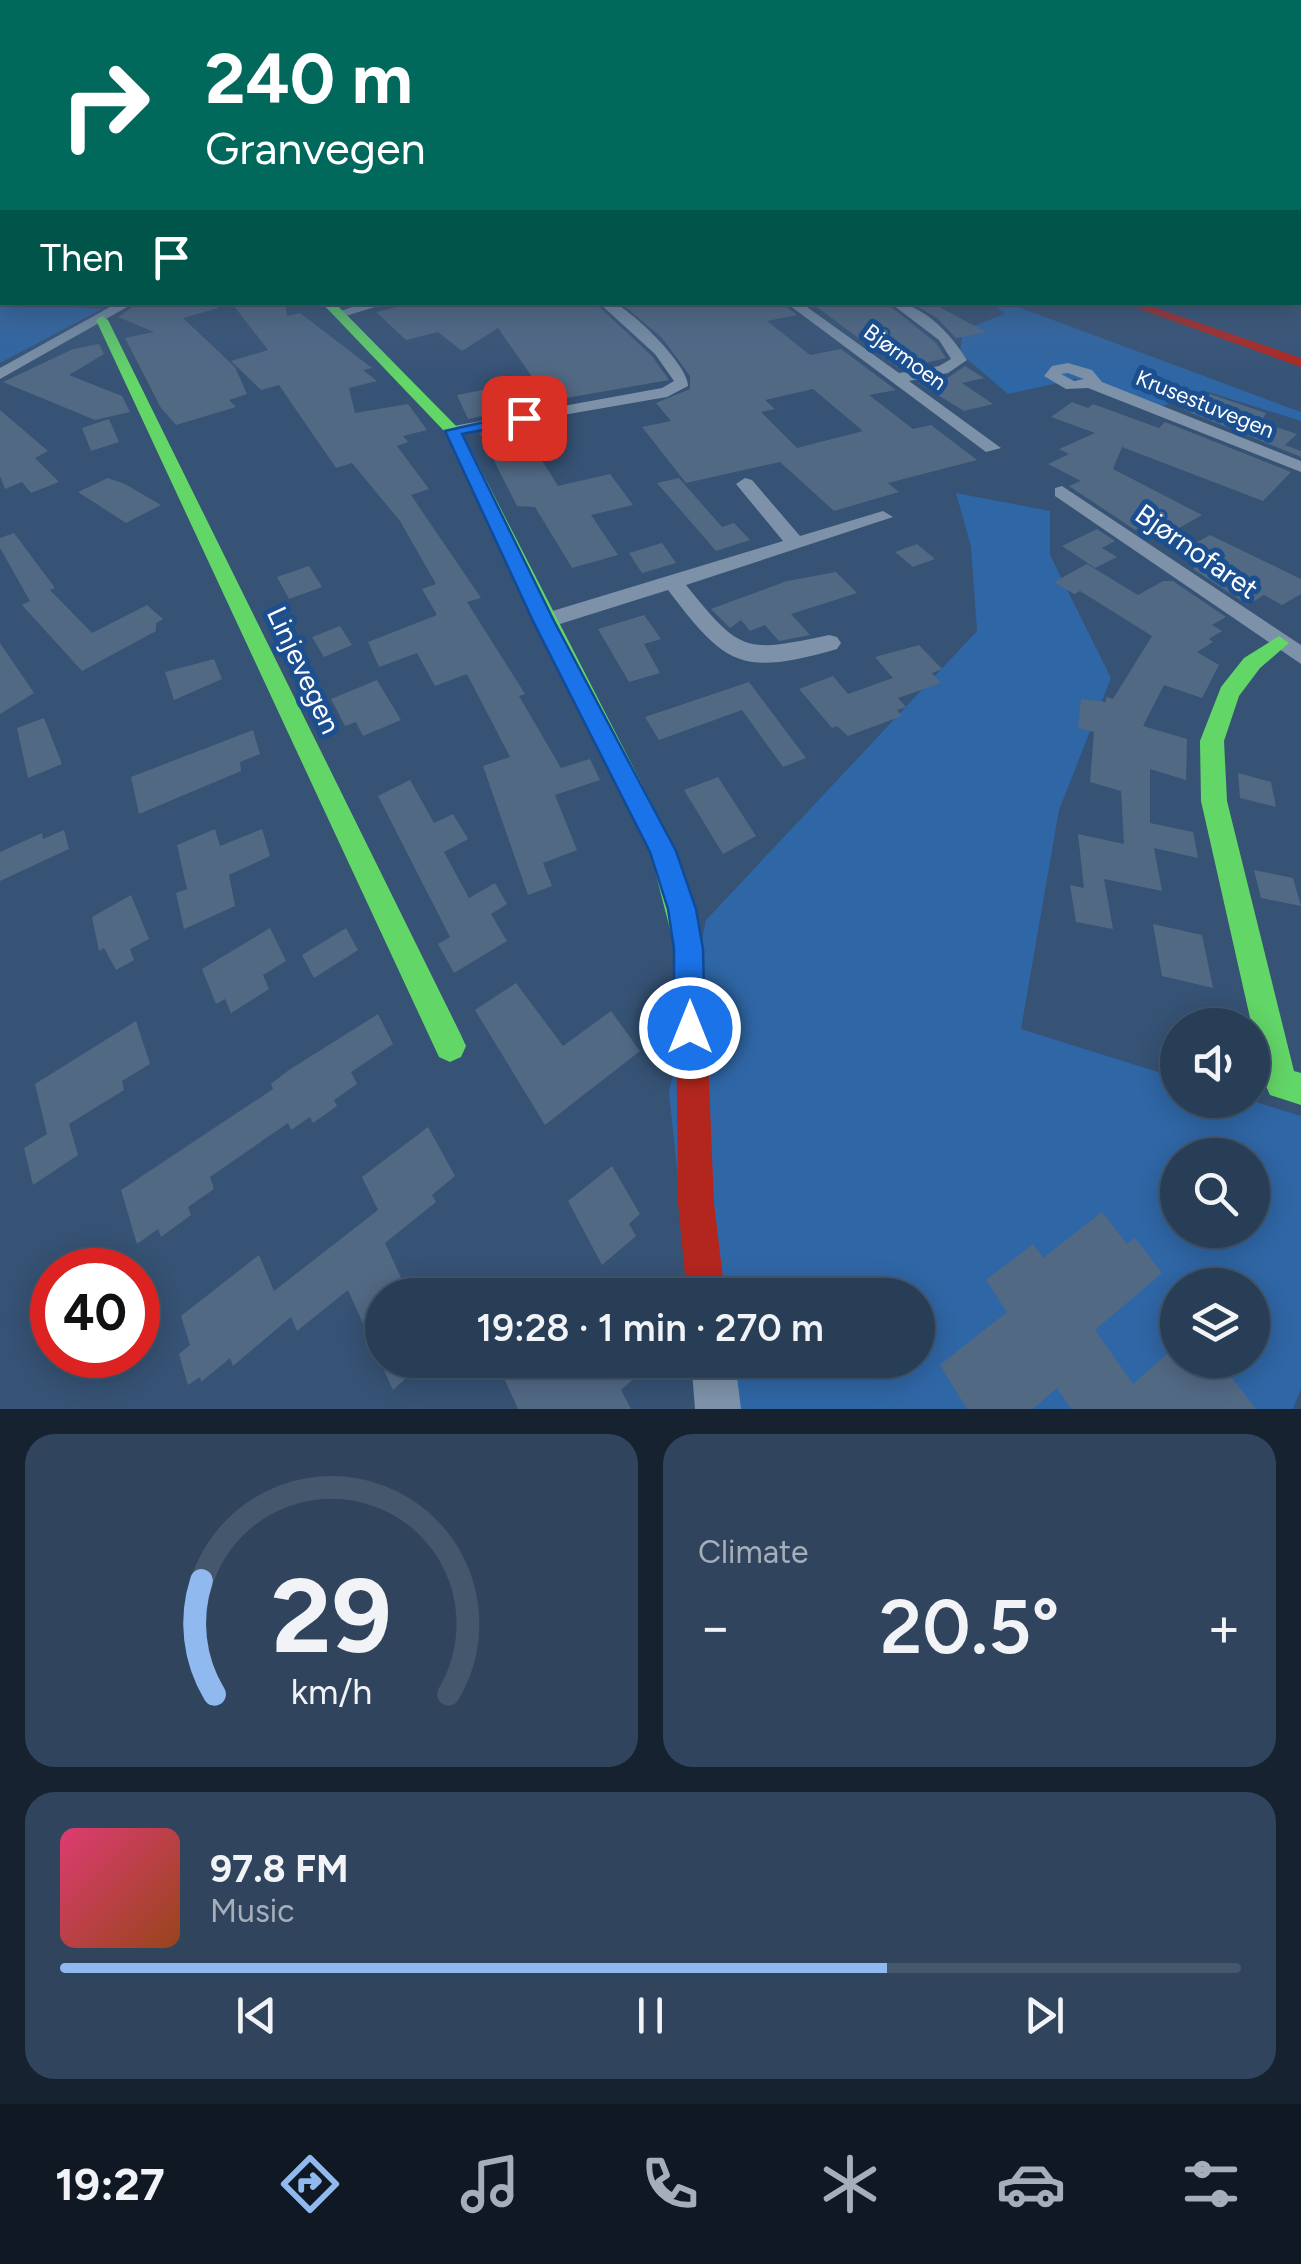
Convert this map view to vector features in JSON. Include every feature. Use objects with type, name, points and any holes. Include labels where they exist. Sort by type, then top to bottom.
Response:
[{"type":"street","points":[[0,374],[125,305]]},
{"type":"street","points":[[333,308],[358,305]]},
{"type":"street","points":[[453,431],[667,392],[682,383],[681,376],[653,346],[607,305]]},
{"type":"street","name":"Bjørmoen","points":[[795,305],[992,448]]},
{"type":"street","points":[[897,378],[943,370],[959,360],[944,337],[899,305]]},
{"type":"street","points":[[1135,305],[1301,363]]},
{"type":"street","points":[[333,308],[453,431],[544,621],[662,851],[682,909],[689,949],[696,1204],[704,1278]]},
{"type":"street","name":"Linjevegen","points":[[102,320],[450,1046]]},
{"type":"street","name":"Krusestuvegen","points":[[1092,384],[1301,467]]},
{"type":"street","points":[[744,484],[796,544]]},
{"type":"street","name":"Bjørnofaret","points":[[1062,492],[1301,656]]},
{"type":"street","points":[[544,621],[883,517]]},
{"type":"street","points":[[673,582],[721,643],[739,654],[761,658],[829,643]]},
{"type":"street","points":[[1279,643],[1252,664],[1229,693],[1212,741],[1214,801],[1281,1084],[1301,1090]]},
{"type":"street","points":[[714,1378],[718,1409]]},
{"type":"shaded area","points":[[0,305],[102,309],[0,363]]},
{"type":"shaded area","points":[[994,305],[1012,305],[1301,412],[1301,421],[1208,392],[1162,406],[1076,379],[1008,394],[960,353],[963,330],[1005,314]]},
{"type":"shaded area","points":[[956,493],[1050,511],[1050,555],[1111,678],[1059,810],[1021,1029],[1160,1073],[1160,1118],[1270,1118],[1270,1106],[1301,1116],[1301,1389],[1293,1409],[697,1409],[696,1378],[935,1378],[935,1278],[688,1278],[669,1092],[706,920],[977,631],[971,546]]},
{"type":"building","points":[[136,305],[218,305],[183,318],[235,367],[247,394],[229,400],[236,407],[176,425],[161,408],[125,338],[154,332],[118,317]]},
{"type":"building","points":[[233,305],[285,305],[287,316],[300,313],[372,368],[363,370],[377,381],[349,388],[355,413],[408,404],[427,430],[403,436],[408,442],[397,446],[429,489],[411,495],[481,598],[467,602],[525,694],[519,696],[561,768],[590,759],[600,780],[555,795],[577,850],[543,863],[552,886],[528,895],[483,766],[510,757],[467,674],[435,686],[417,653],[379,667],[368,642],[437,615],[422,589],[436,584],[400,521],[352,463],[336,468],[279,385],[261,390],[231,361],[268,350]]},
{"type":"building","points":[[405,305],[597,305],[652,356],[669,380],[549,401],[498,328],[462,351],[438,332],[406,340],[376,312]]},
{"type":"building","points":[[624,305],[785,305],[797,315],[767,321],[810,355],[841,349],[896,390],[869,395],[913,429],[931,425],[977,460],[888,483],[899,492],[834,511],[780,462],[686,483],[642,427],[671,421],[656,403],[690,389],[690,376],[662,338]],"holes":[[[813,389],[863,431],[797,448],[761,412],[775,409],[765,400]]]},
{"type":"building","points":[[814,305],[889,305],[936,343],[946,358],[900,369]]},
{"type":"building","points":[[915,305],[936,305],[986,332],[956,338],[937,318]]},
{"type":"building","points":[[99,344],[104,354],[69,375],[122,396],[130,412],[95,420],[3,382],[73,349]]},
{"type":"building","points":[[965,366],[984,378],[962,383],[993,404],[964,411],[918,383],[949,377]]},
{"type":"building","points":[[498,387],[512,410],[468,419],[457,395]]},
{"type":"building","points":[[1210,394],[1266,413],[1261,422],[1297,434],[1285,445],[1301,451],[1301,457],[1184,410]]},
{"type":"building","points":[[1072,402],[1088,408],[1093,404],[1159,428],[1165,422],[1291,472],[1263,501],[1122,447],[1113,469],[1202,515],[1170,533],[1151,522],[1135,530],[1069,486],[1081,481],[1048,464],[1069,454],[1059,449],[1095,433],[1051,417]]},
{"type":"building","points":[[0,410],[48,451],[35,458],[59,482],[31,493],[22,482],[5,489],[0,476]]},
{"type":"building","points":[[109,419],[119,442],[91,451],[82,428]]},
{"type":"building","points":[[503,429],[514,451],[529,448],[558,486],[610,474],[633,505],[591,515],[618,555],[572,568],[535,507],[517,506],[480,433]]},
{"type":"building","points":[[108,478],[161,505],[126,523],[78,492]]},
{"type":"building","points":[[679,478],[722,527],[734,523],[750,540],[716,551],[657,483]]},
{"type":"building","points":[[1097,529],[1115,541],[1102,548],[1117,557],[1095,568],[1062,546]]},
{"type":"building","points":[[14,533],[55,588],[50,590],[92,633],[147,605],[163,619],[156,623],[156,631],[82,671],[22,605],[30,601],[0,548],[0,538]]},
{"type":"building","points":[[1210,535],[1301,579],[1301,594],[1282,605],[1264,595],[1248,605],[1193,569],[1208,559],[1187,548]]},
{"type":"building","points":[[662,543],[676,563],[642,573],[629,553]]},
{"type":"building","points":[[917,544],[935,559],[913,567],[895,552]]},
{"type":"building","points":[[1087,564],[1138,595],[1163,581],[1173,581],[1226,617],[1212,625],[1222,631],[1209,639],[1213,642],[1197,652],[1219,665],[1202,698],[1164,685],[1143,726],[1187,739],[1186,780],[1150,769],[1150,823],[1193,832],[1198,858],[1154,848],[1162,891],[1104,879],[1113,929],[1076,922],[1070,885],[1084,888],[1078,834],[1124,844],[1121,791],[1090,782],[1094,732],[1078,728],[1081,699],[1113,699],[1152,636],[1080,591],[1074,594],[1054,582]]},
{"type":"building","points":[[309,566],[322,587],[289,599],[277,577]]},
{"type":"building","points":[[836,572],[857,593],[791,614],[810,635],[779,641],[765,625],[750,631],[741,620],[730,628],[711,609],[787,581]]},
{"type":"building","points":[[644,615],[661,639],[644,644],[660,673],[629,682],[598,629]]},
{"type":"building","points":[[340,626],[352,645],[324,657],[312,637]]},
{"type":"building","points":[[0,643],[34,693],[0,714]]},
{"type":"building","points":[[919,645],[942,669],[932,673],[941,683],[898,698],[906,707],[897,710],[902,716],[848,736],[837,726],[832,728],[799,689],[833,676],[848,694],[893,678],[875,657]]},
{"type":"building","points":[[214,659],[222,679],[174,700],[165,672]]},
{"type":"building","points":[[377,680],[401,720],[363,736],[356,722],[345,726],[331,699]]},
{"type":"building","points":[[749,682],[806,758],[783,767],[742,710],[659,740],[645,717]]},
{"type":"building","points":[[44,718],[62,764],[28,778],[17,728]]},
{"type":"building","points":[[253,730],[260,754],[240,762],[241,771],[139,814],[131,777]]},
{"type":"building","points":[[1238,773],[1271,782],[1276,807],[1240,798]]},
{"type":"building","points":[[718,777],[756,836],[723,854],[684,790]]},
{"type":"building","points":[[410,780],[434,823],[453,814],[468,839],[444,852],[469,898],[495,883],[507,904],[491,914],[507,941],[454,973],[438,944],[450,937],[378,796]]},
{"type":"building","points":[[215,829],[220,846],[262,829],[270,856],[229,875],[235,906],[184,929],[176,893],[187,889],[177,845]]},
{"type":"building","points":[[64,830],[69,849],[0,881],[0,852],[42,833],[43,839]]},
{"type":"building","points":[[1254,870],[1293,878],[1301,906],[1261,898]]},
{"type":"building","points":[[131,895],[149,939],[130,949],[134,960],[116,970],[104,948],[99,951],[92,917]]},
{"type":"building","points":[[1153,924],[1202,935],[1213,988],[1162,976]]},
{"type":"building","points":[[270,928],[286,961],[263,975],[269,989],[231,1013],[225,999],[216,1004],[202,969]]},
{"type":"building","points":[[346,928],[358,950],[314,978],[302,955]]},
{"type":"building","points":[[516,983],[563,1046],[611,1011],[640,1051],[545,1125],[475,1010]]},
{"type":"building","points":[[378,1014],[393,1044],[351,1072],[357,1084],[334,1100],[337,1106],[313,1123],[310,1117],[291,1130],[288,1123],[210,1177],[214,1189],[188,1207],[191,1215],[161,1237],[158,1229],[137,1244],[121,1190],[273,1089],[271,1084],[289,1070]]},
{"type":"building","points":[[136,1021],[150,1064],[122,1081],[124,1090],[69,1124],[78,1155],[33,1185],[24,1148],[47,1134],[35,1084]]},
{"type":"building","points":[[428,1127],[455,1176],[432,1195],[436,1202],[385,1243],[401,1278],[365,1278],[365,1328],[348,1290],[297,1331],[291,1317],[233,1366],[230,1358],[201,1382],[200,1377],[188,1385],[179,1354],[190,1345],[181,1316],[259,1255],[274,1291],[378,1210],[362,1177]]},
{"type":"building","points":[[612,1166],[640,1214],[629,1224],[636,1236],[602,1265],[568,1201]]},
{"type":"building","points":[[1102,1212],[1127,1244],[1135,1238],[1160,1270],[1160,1275],[1095,1330],[1133,1384],[1160,1360],[1160,1378],[1232,1378],[1256,1409],[1071,1409],[1057,1388],[1033,1409],[967,1409],[940,1365],[1007,1312],[986,1280],[1033,1244],[1043,1258]]},
{"type":"building","points":[[388,1378],[406,1378],[393,1390]]},
{"type":"building","points":[[504,1378],[635,1378],[621,1390],[631,1409],[518,1409]]},
{"type":"traffic: fast","points":[[330,305],[453,431],[663,851],[689,949],[691,1010]]},
{"type":"traffic: fast","points":[[102,320],[450,1046]]},
{"type":"traffic: fast","points":[[1279,643],[1252,663],[1229,693],[1212,741],[1214,801],[1281,1084],[1301,1089]]},
{"type":"traffic: jam","points":[[1135,305],[1301,363]]},
{"type":"traffic: jam","points":[[691,1010],[696,1203],[704,1278]]},
{"type":"route","points":[[524,418],[453,431],[544,621],[662,851],[682,909],[689,949],[690,1028]]}]
